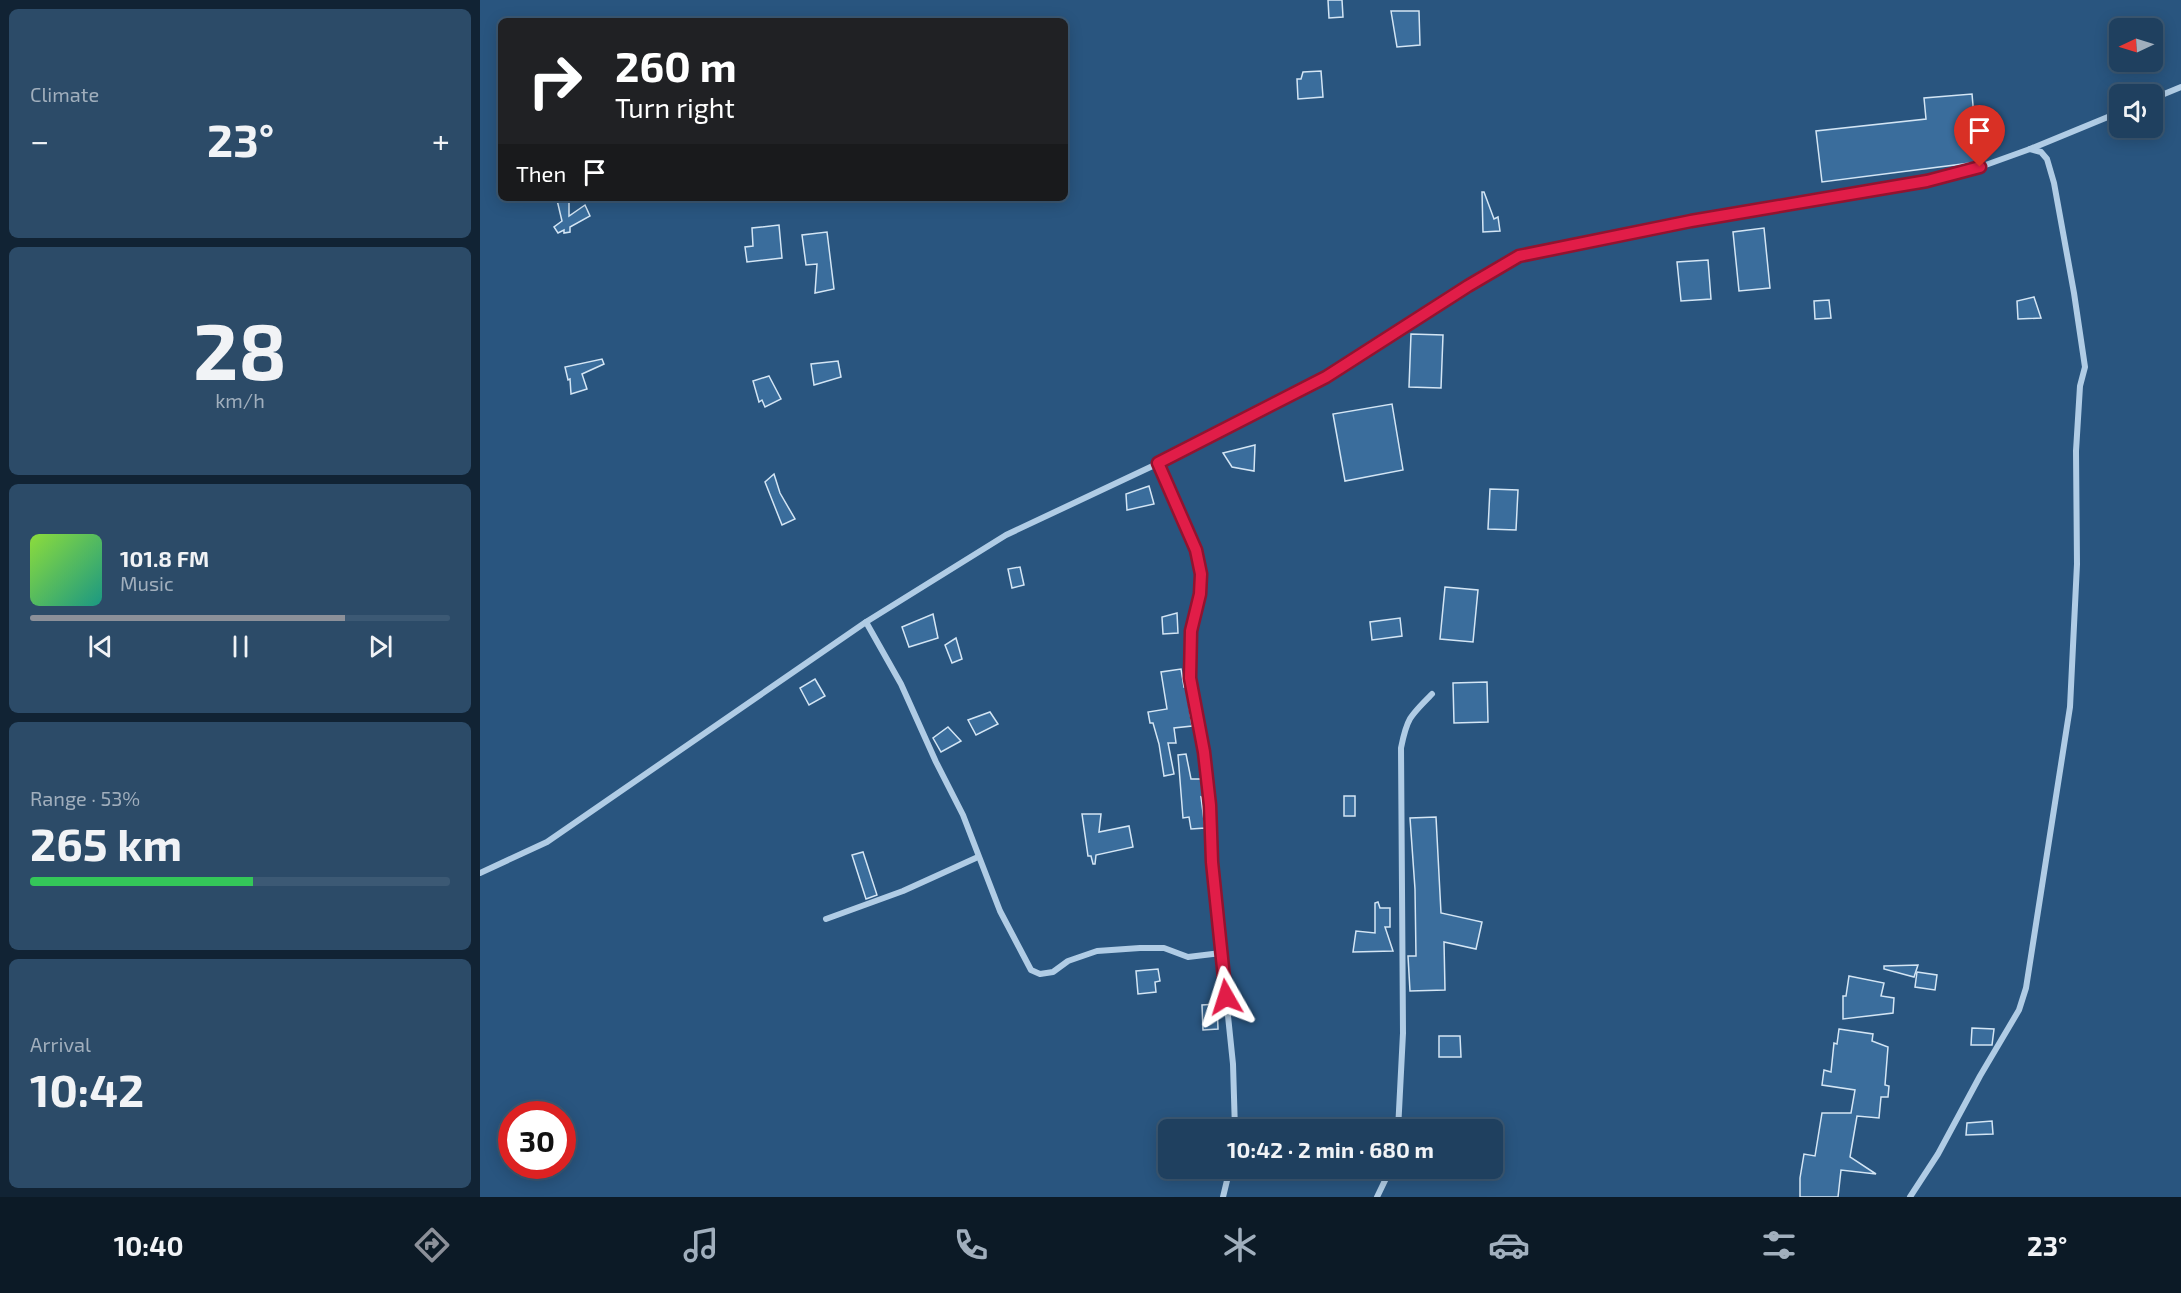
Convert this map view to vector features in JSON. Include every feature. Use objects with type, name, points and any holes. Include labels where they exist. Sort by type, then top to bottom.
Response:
[{"type":"street","points":[[2163,94],[2181,87]]},
{"type":"street","points":[[480,873],[547,842],[866,622],[1006,535],[1158,463],[1326,377],[1519,256],[1691,221],[1927,181],[1980,167],[2109,117]]},
{"type":"street","points":[[1911,1197],[1938,1154],[2019,1010],[2041,899],[2070,707],[2077,564],[2076,451],[2080,386],[2085,367],[2054,183],[2047,159],[2041,152],[2030,149]]},
{"type":"street","points":[[1158,463],[1196,550],[1201,574],[1200,594],[1191,631],[1190,678],[1204,752],[1210,805],[1212,862],[1233,1064],[1235,1119]]},
{"type":"street","points":[[866,622],[901,684],[963,815],[999,911],[1031,970],[1040,974],[1053,972],[1068,961],[1097,951],[1164,948],[1188,957],[1221,953]]},
{"type":"street","points":[[1399,1119],[1403,1033],[1401,748],[1410,715],[1432,694]]},
{"type":"street","points":[[826,919],[903,891],[978,857]]},
{"type":"street","points":[[1223,1197],[1227,1179]]},
{"type":"street","points":[[1377,1197],[1386,1179]]},
{"type":"building","points":[[1328,0],[1342,0],[1343,17],[1329,18]]},
{"type":"building","points":[[1391,11],[1419,11],[1420,45],[1397,47]]},
{"type":"building","points":[[1321,71],[1323,97],[1298,99],[1297,79],[1301,79],[1303,72]]},
{"type":"building","points":[[1972,94],[1978,162],[1822,182],[1816,131],[1926,119],[1924,98]]},
{"type":"building","points":[[1482,192],[1484,192],[1494,219],[1498,217],[1500,231],[1483,232]]},
{"type":"building","points":[[557,201],[569,201],[569,216],[585,205],[590,216],[570,227],[570,232],[564,233],[564,230],[558,233],[554,227],[562,221]]},
{"type":"building","points":[[779,225],[782,258],[747,262],[745,247],[753,246],[752,228]]},
{"type":"building","points":[[1764,228],[1770,288],[1739,291],[1733,232]]},
{"type":"building","points":[[827,232],[834,289],[815,293],[817,264],[806,265],[802,235]]},
{"type":"building","points":[[1708,260],[1711,299],[1681,301],[1677,262]]},
{"type":"building","points":[[2034,297],[2041,318],[2018,319],[2017,301]]},
{"type":"building","points":[[1829,300],[1831,318],[1815,319],[1814,301]]},
{"type":"building","points":[[1411,334],[1443,335],[1441,388],[1409,387]]},
{"type":"building","points":[[602,359],[604,364],[582,374],[587,389],[571,394],[570,379],[568,380],[565,367]]},
{"type":"building","points":[[838,361],[841,377],[814,385],[811,364]]},
{"type":"building","points":[[769,376],[781,399],[765,407],[762,400],[759,402],[753,381]]},
{"type":"building","points":[[1392,404],[1403,470],[1345,481],[1333,414]]},
{"type":"building","points":[[1255,445],[1254,471],[1232,467],[1223,453]]},
{"type":"building","points":[[774,474],[780,493],[795,519],[782,525],[765,482]]},
{"type":"building","points":[[1149,486],[1154,504],[1127,510],[1126,494]]},
{"type":"building","points":[[1490,489],[1518,490],[1516,530],[1488,529]]},
{"type":"building","points":[[1020,567],[1024,585],[1012,588],[1008,569]]},
{"type":"building","points":[[1445,587],[1478,590],[1473,642],[1440,639]]},
{"type":"building","points":[[1177,613],[1178,633],[1163,634],[1162,617]]},
{"type":"building","points":[[933,614],[938,638],[909,647],[902,627]]},
{"type":"building","points":[[1400,618],[1402,636],[1372,640],[1370,622]]},
{"type":"building","points":[[956,638],[962,659],[952,663],[945,645]]},
{"type":"building","points":[[1181,669],[1192,726],[1174,728],[1176,743],[1168,743],[1174,774],[1164,776],[1159,744],[1148,712],[1167,709],[1161,672]]},
{"type":"building","points":[[815,679],[825,696],[809,705],[800,688]]},
{"type":"building","points":[[1487,682],[1488,722],[1454,723],[1453,683]]},
{"type":"building","points":[[990,712],[998,724],[976,735],[968,720]]},
{"type":"building","points":[[948,727],[961,741],[941,752],[933,738]]},
{"type":"building","points":[[1186,754],[1191,779],[1202,779],[1203,798],[1201,797],[1205,828],[1191,829],[1189,817],[1183,818],[1178,755]]},
{"type":"building","points":[[1344,796],[1355,796],[1355,816],[1344,816]]},
{"type":"building","points":[[1082,814],[1101,814],[1099,832],[1129,826],[1133,847],[1096,855],[1095,864],[1093,864],[1091,856],[1088,856]]},
{"type":"building","points":[[1436,817],[1441,913],[1482,922],[1476,949],[1444,942],[1445,990],[1410,991],[1408,956],[1416,956],[1415,889],[1410,818]]},
{"type":"building","points":[[863,852],[877,895],[866,899],[852,855]]},
{"type":"building","points":[[1378,902],[1380,908],[1390,908],[1390,927],[1385,927],[1393,951],[1353,952],[1356,931],[1375,933],[1375,903]]},
{"type":"building","points":[[1918,965],[1914,977],[1884,969],[1884,966]]},
{"type":"building","points":[[1158,969],[1160,981],[1155,982],[1156,992],[1138,994],[1136,971]]},
{"type":"building","points":[[1917,972],[1937,975],[1935,990],[1915,987]]},
{"type":"building","points":[[1849,976],[1884,983],[1881,996],[1894,998],[1893,1013],[1843,1019],[1843,996],[1846,996]]},
{"type":"building","points":[[1217,1004],[1218,1029],[1203,1030],[1202,1005]]},
{"type":"building","points":[[1972,1028],[1994,1029],[1992,1045],[1971,1045]]},
{"type":"building","points":[[1839,1029],[1873,1034],[1872,1041],[1888,1047],[1885,1085],[1889,1086],[1888,1097],[1881,1097],[1879,1118],[1857,1116],[1850,1157],[1876,1174],[1841,1170],[1838,1197],[1800,1197],[1804,1154],[1815,1156],[1822,1113],[1851,1113],[1855,1090],[1822,1085],[1824,1070],[1831,1072],[1834,1043],[1837,1044]]},
{"type":"building","points":[[1439,1036],[1460,1036],[1461,1057],[1439,1057]]},
{"type":"building","points":[[1992,1121],[1993,1134],[1966,1135],[1967,1123]]},
{"type":"route","points":[[1226,997],[1212,862],[1210,805],[1204,752],[1190,678],[1191,631],[1200,594],[1201,574],[1196,550],[1158,463],[1326,377],[1519,256],[1691,221],[1927,181],[1980,167]]}]
